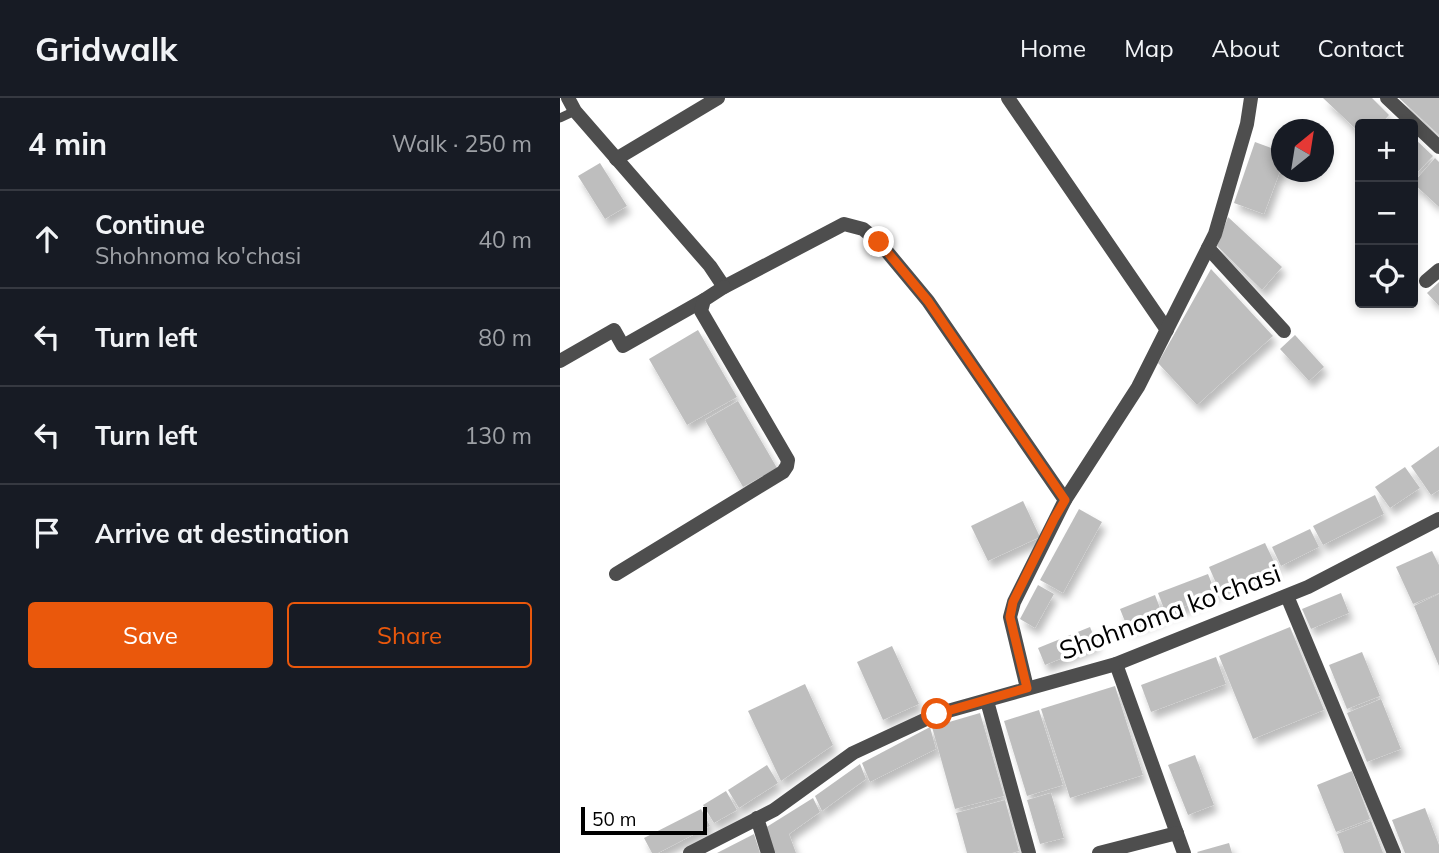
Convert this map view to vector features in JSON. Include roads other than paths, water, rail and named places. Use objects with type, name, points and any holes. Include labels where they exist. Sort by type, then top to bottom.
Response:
[{"type":"street","points":[[616,159],[718,98]]},
{"type":"street","points":[[1008,98],[1167,330]]},
{"type":"street","points":[[1027,688],[1010,617],[1013,602],[1065,500],[1138,387],[1215,234],[1247,124],[1251,98]]},
{"type":"street","points":[[1387,98],[1439,147]]},
{"type":"street","points":[[571,104],[710,266],[724,287]]},
{"type":"street","points":[[560,360],[614,330],[623,346],[724,287],[844,224],[863,229],[879,242],[928,301],[1065,500]]},
{"type":"street","points":[[1208,248],[1284,331]]},
{"type":"street","points":[[1426,281],[1439,270]]},
{"type":"street","points":[[616,574],[783,472],[788,466],[788,460],[701,311],[704,300]]},
{"type":"street","name":"Shohnoma ko'chasi","points":[[690,853],[774,810],[853,753],[937,714],[1116,664],[1308,587],[1437,525]]},
{"type":"street","points":[[1287,596],[1394,853]]},
{"type":"street","points":[[1116,664],[1184,853]]},
{"type":"street","points":[[987,701],[1029,853]]},
{"type":"street","points":[[757,818],[768,853]]},
{"type":"street","points":[[1099,853],[1177,833]]},
{"type":"lane","points":[[560,118],[571,104]]}]
